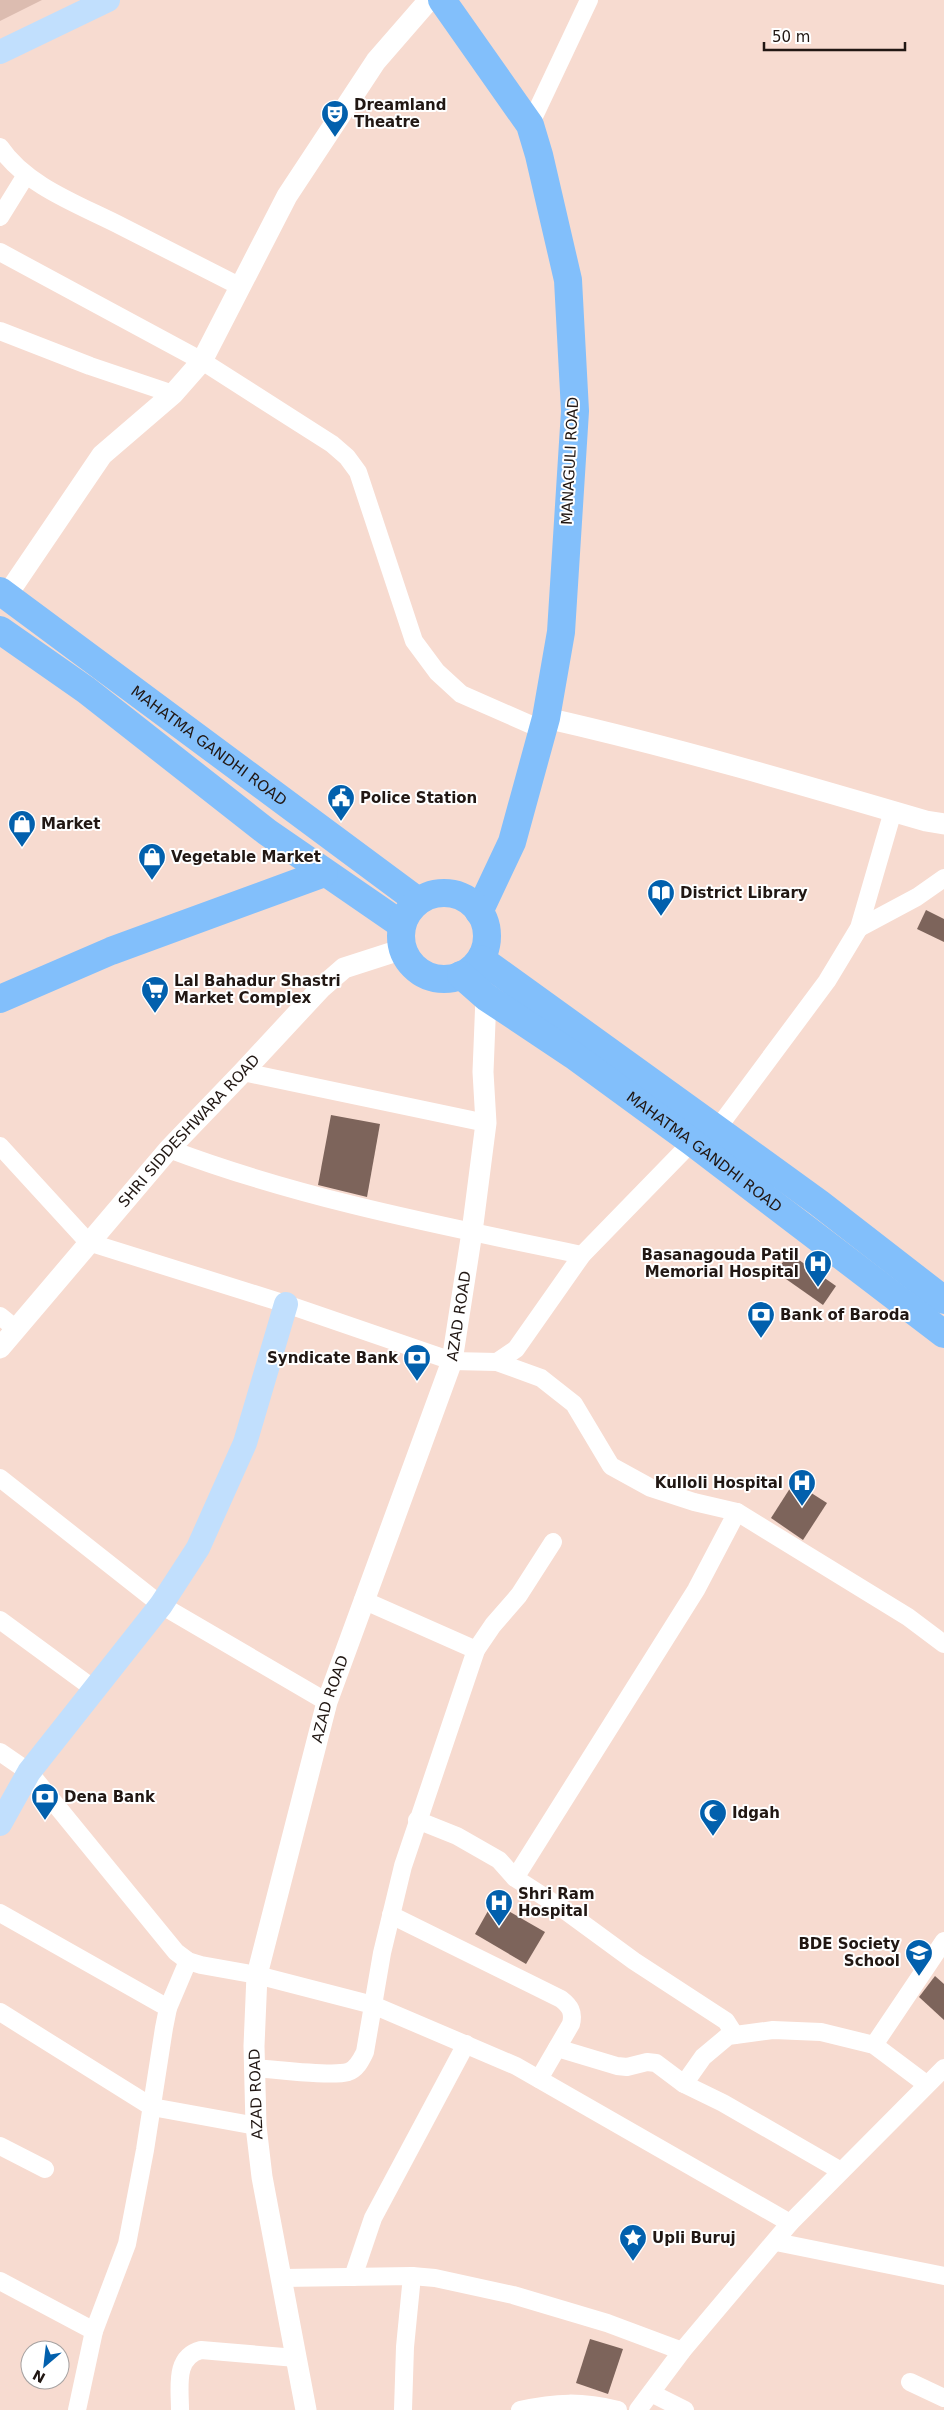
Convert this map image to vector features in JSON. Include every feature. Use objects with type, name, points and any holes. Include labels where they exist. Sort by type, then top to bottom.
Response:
[{"type":"main road","points":[[0,52],[108,0]]},
{"type":"main road","name":"MANAGULI ROAD","points":[[442,0],[530,125],[539,154],[568,280],[575,411],[561,632],[544,724],[512,842],[480,912]]},
{"type":"main road","name":"MAHATMA GANDHI ROAD","points":[[3,593],[418,901]]},
{"type":"main road","name":"MAHATMA GANDHI ROAD","points":[[0,630],[86,690],[267,832],[324,873],[402,937]]},
{"type":"main road","points":[[0,999],[111,951],[324,873]]},
{"type":"main road","points":[[451,893],[467,899],[480,912],[486,927],[487,943],[471,967],[450,978],[426,975],[408,960],[402,937],[406,914],[418,901],[433,894],[451,893]]},
{"type":"main road","name":"MAHATMA GANDHI ROAD","points":[[471,967],[486,997],[573,1056],[692,1142],[944,1334]]},
{"type":"main road","name":"MAHATMA GANDHI ROAD","points":[[471,967],[717,1129],[819,1203],[944,1300]]},
{"type":"main road","points":[[0,1824],[30,1772],[161,1605],[198,1548],[245,1443],[286,1304]]},
{"type":"street","points":[[3,593],[102,455],[173,394],[202,361],[292,188],[376,61],[429,0]]},
{"type":"street","points":[[530,125],[589,0]]},
{"type":"street","points":[[0,147],[26,174],[57,194],[241,287]]},
{"type":"street","points":[[0,217],[26,174]]},
{"type":"street","points":[[0,252],[202,361],[332,444],[347,457],[358,472],[414,641],[437,672],[461,694],[544,724],[621,735],[753,770],[893,812],[944,824]]},
{"type":"street","points":[[0,331],[90,366],[173,394]]},
{"type":"street","points":[[717,1129],[827,980],[859,928],[893,812]]},
{"type":"street","points":[[859,928],[917,897],[944,878]]},
{"type":"street","name":"SHRI SIDDESHWARA ROAD","points":[[0,1348],[8,1323],[88,1242],[169,1149],[320,988],[344,968],[402,937]]},
{"type":"street","name":"AZAD ROAD","points":[[306,2410],[262,2177],[256,2126],[254,2068],[257,1975],[327,1702],[452,1361],[472,1232],[486,1123],[483,1072],[486,997]]},
{"type":"street","points":[[243,1072],[486,1123]]},
{"type":"street","points":[[497,1362],[516,1349],[582,1255],[692,1142]]},
{"type":"street","points":[[0,1146],[88,1242],[286,1304],[452,1361],[497,1362],[541,1378],[574,1404],[611,1466],[651,1488],[694,1502],[736,1512],[908,1617],[941,1635]]},
{"type":"street","points":[[169,1149],[219,1168],[308,1193],[472,1232],[582,1255]]},
{"type":"street","points":[[0,1478],[161,1605],[327,1702]]},
{"type":"street","points":[[514,1878],[696,1590],[736,1512]]},
{"type":"street","points":[[254,2068],[348,2072],[359,2065],[365,2052],[391,1915],[403,1866],[458,1708],[476,1650],[493,1625],[519,1595],[553,1542]]},
{"type":"street","points":[[363,1600],[476,1650]]},
{"type":"street","points":[[0,1620],[94,1689]]},
{"type":"street","points":[[0,1752],[30,1772],[176,1952],[188,1961],[200,1965],[257,1975],[373,2005],[466,2044],[516,2066],[790,2223]]},
{"type":"street","points":[[418,1820],[456,1836],[499,1860],[514,1878],[563,1910],[634,1961],[726,2021],[735,2034]]},
{"type":"street","points":[[0,1913],[168,2008]]},
{"type":"street","points":[[391,1915],[569,2005],[573,2016],[571,2024],[539,2079]]},
{"type":"street","points":[[874,2045],[944,1941]]},
{"type":"street","points":[[76,2410],[94,2331],[128,2244],[168,2008],[188,1961]]},
{"type":"street","points":[[0,2012],[152,2107],[256,2126]]},
{"type":"street","points":[[684,2084],[703,2057],[728,2036],[773,2030],[821,2032],[874,2045],[926,2084]]},
{"type":"street","points":[[354,2277],[374,2218],[466,2044]]},
{"type":"street","points":[[557,2048],[617,2066],[628,2067],[647,2062],[656,2063],[684,2084],[731,2107],[841,2171]]},
{"type":"street","points":[[638,2410],[682,2351],[776,2242],[790,2223],[944,2068]]},
{"type":"street","points":[[0,2146],[45,2169]]},
{"type":"street","points":[[776,2242],[944,2276]]},
{"type":"street","points":[[403,2410],[405,2347],[412,2276]]},
{"type":"street","points":[[282,2278],[412,2276],[435,2278],[513,2295],[607,2323],[682,2351]]},
{"type":"street","points":[[0,2281],[94,2331]]},
{"type":"street","points":[[180,2410],[181,2372],[185,2359],[190,2353],[201,2350],[296,2358]]},
{"type":"street","points":[[910,2382],[944,2398]]},
{"type":"street","points":[[651,2392],[685,2410]]},
{"type":"street","points":[[520,2410],[560,2402],[591,2404],[618,2410]]},
{"type":"shaded area","points":[[0,0],[42,0],[0,21]]},
{"type":"building","points":[[926,910],[944,919],[944,942],[917,929]]},
{"type":"building","points":[[331,1115],[380,1124],[367,1197],[318,1185]]},
{"type":"building","points":[[789,1253],[836,1286],[823,1305],[776,1272]]},
{"type":"building","points":[[794,1482],[827,1503],[803,1540],[771,1518]]},
{"type":"building","points":[[493,1902],[545,1932],[526,1964],[475,1934]]},
{"type":"building","points":[[935,1976],[944,1984],[944,2020],[919,1997]]},
{"type":"building","points":[[590,2339],[623,2349],[608,2394],[576,2383]]},
{"type":"place","name":"Dreamland Theatre","points":[[335,138]]},
{"type":"place","name":"Police Station","points":[[341,822]]},
{"type":"place","name":"Market","points":[[22,848]]},
{"type":"place","name":"Vegetable Market","points":[[152,881]]},
{"type":"place","name":"District Library","points":[[661,917]]},
{"type":"place","name":"Lal Bahadur Shastri Market Complex","points":[[155,1014]]},
{"type":"place","name":"Basanagouda Patil Memorial Hospital","points":[[818,1288]]},
{"type":"place","name":"Bank of Baroda","points":[[761,1339]]},
{"type":"place","name":"Syndicate Bank","points":[[417,1382]]},
{"type":"place","name":"Kulloli Hospital","points":[[802,1507]]},
{"type":"place","name":"Dena Bank","points":[[45,1821]]},
{"type":"place","name":"Idgah","points":[[713,1837]]},
{"type":"place","name":"Shri Ram Hospital","points":[[499,1927]]},
{"type":"place","name":"BDE Society School","points":[[919,1977]]},
{"type":"place","name":"Upli Buruj","points":[[633,2262]]}]
